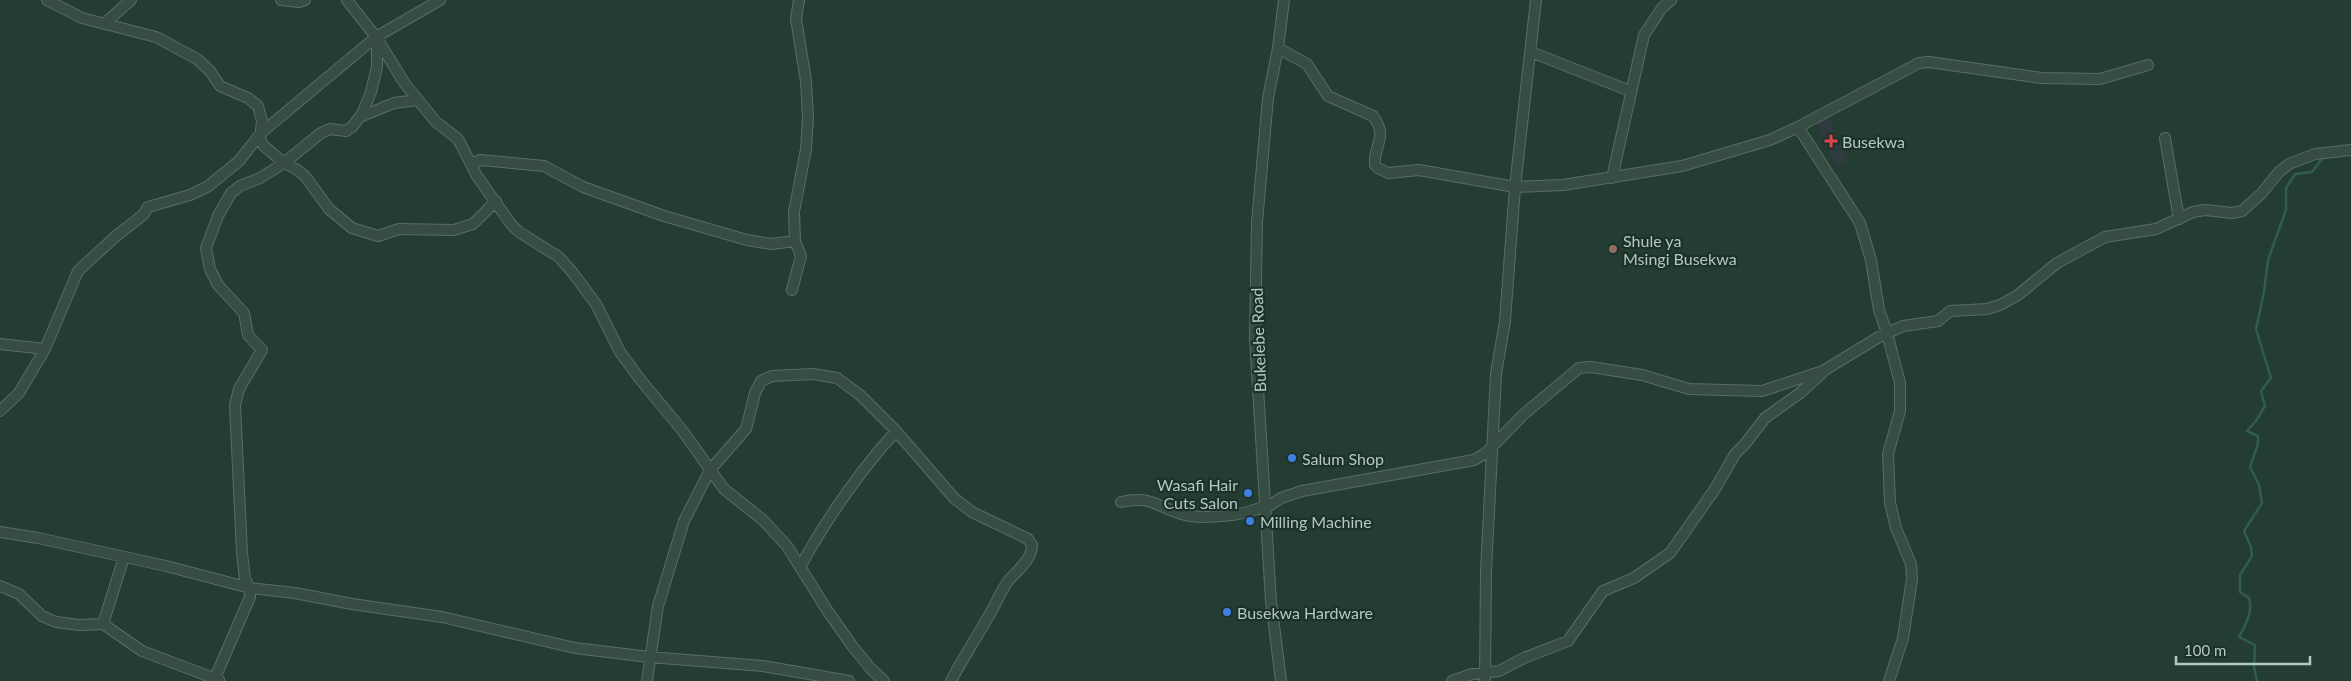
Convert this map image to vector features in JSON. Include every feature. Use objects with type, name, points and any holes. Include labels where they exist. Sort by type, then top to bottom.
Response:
[{"type":"street","points":[[46,0],[82,18],[156,36],[187,52],[210,71],[220,86],[248,98],[258,106],[262,121],[260,140],[264,146],[284,163],[305,176],[329,210],[352,228],[378,236],[399,229],[454,230],[466,227],[481,217],[496,202]]},
{"type":"street","points":[[104,24],[131,0]]},
{"type":"street","points":[[281,0],[299,2],[304,0]]},
{"type":"street","points":[[347,0],[377,38],[395,72],[417,100],[436,122],[458,139],[477,176],[519,232],[559,257],[580,282],[609,326],[620,352],[682,430],[730,495],[763,520],[787,546],[853,647],[871,669],[884,681]]},
{"type":"street","points":[[0,411],[19,393],[45,349],[78,270],[143,215],[148,207],[190,195],[207,187],[239,161],[261,133],[377,38],[440,0]]},
{"type":"street","points":[[792,290],[801,256],[795,241],[794,212],[806,149],[808,118],[806,81],[798,41],[796,19],[799,0]]},
{"type":"street","name":"Bukelebe Road","points":[[1281,681],[1271,601],[1255,339],[1257,222],[1268,98],[1278,48],[1284,0]]},
{"type":"street","points":[[1484,676],[1486,571],[1497,367],[1506,312],[1515,187],[1536,0]]},
{"type":"street","points":[[1612,178],[1644,35],[1662,8],[1671,0]]},
{"type":"street","points":[[0,586],[18,594],[42,616],[56,622],[79,625],[103,624],[142,650],[218,679],[250,597],[250,588],[245,579],[242,553],[235,405],[238,389],[262,350],[247,333],[244,313],[218,285],[210,270],[206,248],[218,216],[231,193],[240,186],[260,178],[284,163],[321,132],[330,128],[346,131],[360,117],[371,92],[377,67],[377,38]]},
{"type":"street","points":[[1278,48],[1307,64],[1328,96],[1372,116],[1377,122],[1381,140],[1375,165],[1382,172],[1396,173],[1419,170],[1515,187],[1563,185],[1612,178],[1682,166],[1736,151],[1798,127],[1918,63],[1929,62],[2042,78],[2100,80],[2148,65]]},
{"type":"street","points":[[1531,52],[1630,91]]},
{"type":"street","points":[[360,117],[394,103],[417,100]]},
{"type":"street","points":[[1798,127],[1860,223],[1870,260],[1879,310],[1898,371],[1901,397],[1888,454],[1890,503],[1894,520],[1910,559],[1912,570],[1907,618],[1889,681]]},
{"type":"street","points":[[2165,138],[2179,219]]},
{"type":"street","points":[[1121,502],[1134,499],[1146,500],[1190,516],[1253,510],[1301,491],[1474,460],[1494,446],[1524,414],[1579,368],[1591,367],[1642,375],[1689,389],[1762,391],[1823,371],[1887,333],[1903,326],[1938,321],[1950,311],[1987,309],[2000,305],[2018,295],[2058,263],[2091,243],[2128,232],[2156,229],[2193,212],[2205,210],[2232,213],[2242,210],[2261,194],[2279,172],[2289,164],[2316,154],[2351,150]]},
{"type":"street","points":[[471,164],[480,160],[544,166],[583,187],[664,216],[747,240],[771,244],[795,241]]},
{"type":"street","points":[[0,344],[45,349]]},
{"type":"street","points":[[1452,681],[1484,676],[1499,671],[1524,658],[1568,642],[1603,591],[1634,578],[1670,553],[1715,489],[1731,458],[1745,444],[1765,418],[1800,393],[1823,371]]},
{"type":"street","points":[[647,681],[649,657],[658,606],[684,521],[710,470],[746,429],[757,388],[762,380],[772,376],[813,374],[837,378],[860,394],[896,431],[954,498],[972,512],[1028,539],[1032,545],[1024,564],[1010,579],[997,598],[990,614],[971,642],[951,681]]},
{"type":"street","points":[[800,567],[832,512],[880,448],[896,431]]},
{"type":"street","points":[[0,532],[38,538],[124,557],[250,588],[294,593],[352,604],[442,617],[575,648],[649,657],[763,666],[849,681]]},
{"type":"street","points":[[103,624],[124,557]]},
{"type":"shaded area","name":"Busekwa","points":[[1827,114],[1848,161],[1836,167],[1814,120]]},
{"type":"waterway","points":[[2257,681],[2254,667],[2255,645],[2239,637],[2246,623],[2250,608],[2249,598],[2240,592],[2240,575],[2252,556],[2251,547],[2244,531],[2262,503],[2259,485],[2250,467],[2258,444],[2258,436],[2247,431],[2265,406],[2261,391],[2271,378],[2256,329],[2264,292],[2268,260],[2286,210],[2286,188],[2295,174],[2312,172],[2324,156]]},
{"type":"place","name":"Busekwa","points":[[1831,141]]},
{"type":"place","name":"Shule ya Msingi Busekwa","points":[[1613,249]]},
{"type":"place","name":"Salum Shop","points":[[1292,458]]},
{"type":"place","name":"Wasafi Hair Cuts Salon","points":[[1248,493]]},
{"type":"place","name":"Milling Machine","points":[[1250,521]]},
{"type":"place","name":"Busekwa Hardware","points":[[1227,612]]}]
